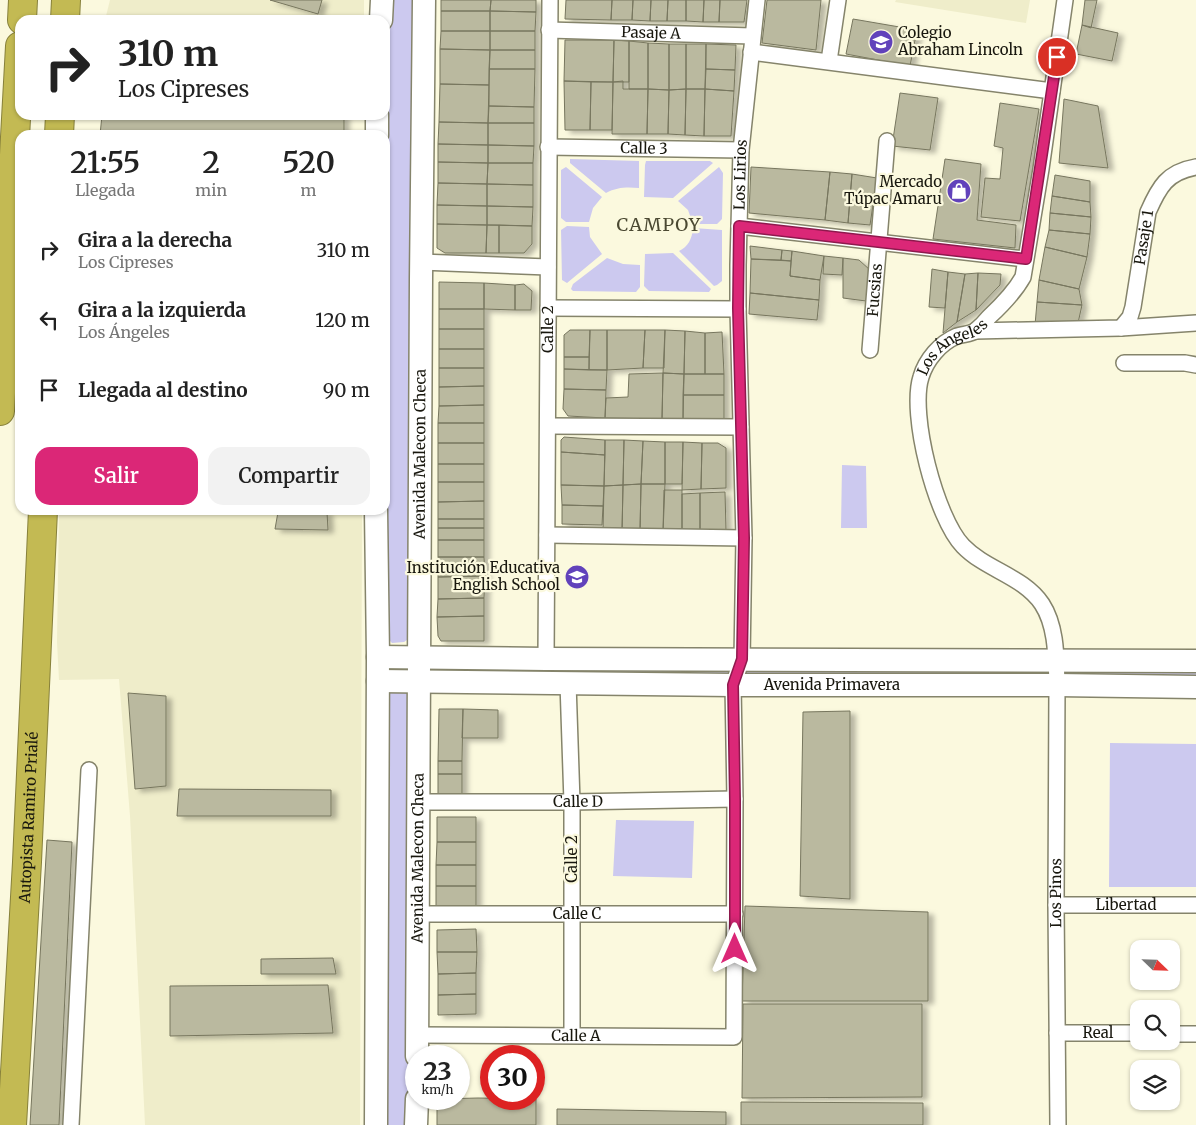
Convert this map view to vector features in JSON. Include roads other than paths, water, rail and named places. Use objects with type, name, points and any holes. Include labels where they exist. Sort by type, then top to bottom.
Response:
[{"type":"highway","points":[[22,15],[23,0]]},
{"type":"highway","points":[[65,15],[66,0]]},
{"type":"highway","points":[[0,411],[15,137]]},
{"type":"highway","name":"Autopista Ramiro Prialé","points":[[12,1125],[28,842],[43,515]]},
{"type":"main road","points":[[381,15],[382,0]]},
{"type":"main road","name":"Avenida Malecon Checa","points":[[417,1045],[424,0]]},
{"type":"main road","points":[[376,515],[378,681],[376,1125]]},
{"type":"main road","name":"Avenida Primavera","points":[[378,657],[1196,661]]},
{"type":"main road","name":"Avenida Primavera","points":[[378,681],[1196,687]]},
{"type":"main road","points":[[416,1125],[417,1110]]},
{"type":"street","name":"Calle 2","points":[[546,659],[550,0]]},
{"type":"street","name":"Los Lirios","points":[[734,1038],[735,800],[733,685],[742,659],[744,538],[738,308],[739,226],[741,150],[757,0]]},
{"type":"street","points":[[829,61],[838,0]]},
{"type":"street","name":"Los Ángeles","points":[[1056,660],[1052,627],[1042,605],[1030,589],[982,561],[964,547],[951,531],[941,509],[929,469],[919,417],[918,397],[920,378],[927,362],[939,348],[955,337],[975,331],[1016,289],[1023,277],[1065,0]]},
{"type":"street","name":"Pasaje A","points":[[549,30],[752,36]]},
{"type":"street","points":[[751,52],[1052,91]]},
{"type":"street","name":"Fucsias","points":[[870,350],[887,141]]},
{"type":"street","name":"Calle 3","points":[[548,147],[741,150]]},
{"type":"street","name":"Pasaje 1","points":[[1121,328],[1130,317],[1133,307],[1148,212],[1153,201],[1161,186],[1170,176],[1184,169],[1196,167]]},
{"type":"street","points":[[739,226],[1026,259]]},
{"type":"street","points":[[421,262],[548,267]]},
{"type":"street","points":[[548,308],[738,308]]},
{"type":"street","points":[[975,331],[1121,328],[1196,323]]},
{"type":"street","points":[[1124,364],[1185,363],[1196,365]]},
{"type":"street","points":[[548,426],[741,427]]},
{"type":"street","points":[[548,535],[744,538]]},
{"type":"street","name":"Los Pinos","points":[[1056,660],[1056,1033],[1058,1125]]},
{"type":"street","name":"Calle 2","points":[[568,683],[572,802],[572,1035]]},
{"type":"street","points":[[71,1125],[89,770]]},
{"type":"street","name":"Calle D","points":[[420,802],[735,800]]},
{"type":"street","name":"Libertad","points":[[1056,905],[1196,906]]},
{"type":"street","name":"Calle C","points":[[418,914],[735,914]]},
{"type":"street","name":"Real","points":[[1056,1033],[1130,1033]]},
{"type":"street","points":[[1180,1034],[1196,1034]]},
{"type":"street","name":"Calle A","points":[[417,1045],[572,1035],[734,1038]]},
{"type":"place","name":"Colegio Abraham Lincoln","points":[[881,42]]},
{"type":"place","name":"Mercado Túpac Amaru","points":[[959,191]]},
{"type":"place","name":"Institución Educativa English School","points":[[577,577]]},
{"type":"district","name":"CAMPOY","points":[[659,225]]}]
